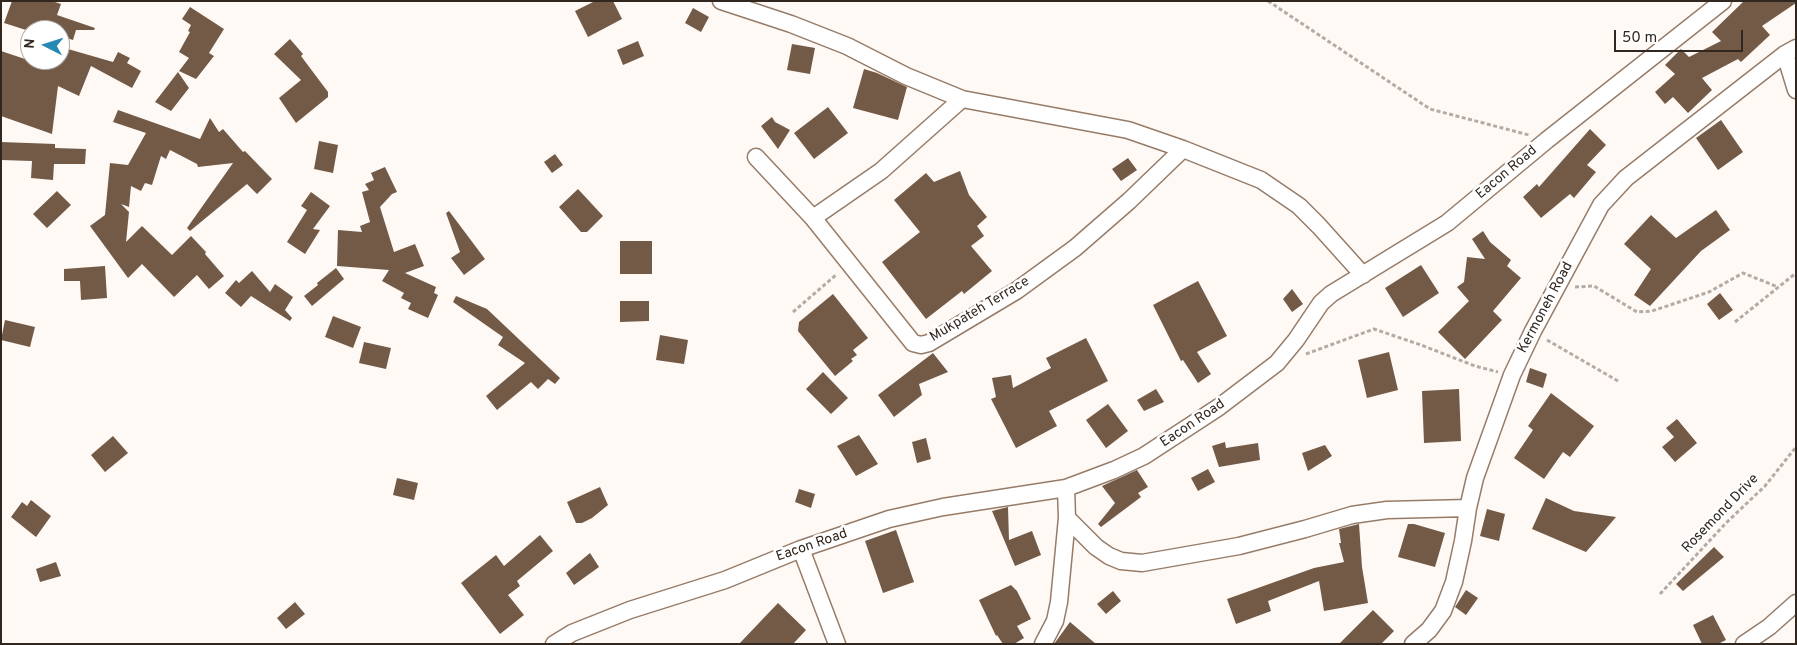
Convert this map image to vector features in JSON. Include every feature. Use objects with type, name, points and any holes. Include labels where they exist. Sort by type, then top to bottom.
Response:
[{"type":"street","points":[[721,1],[791,24],[847,46],[906,76],[962,99],[1128,130],[1183,149],[1261,180],[1299,206],[1363,276]]},
{"type":"street","name":"Eacon Road","points":[[554,644],[572,633],[630,610],[725,580],[800,549],[889,520],[943,507],[1066,488],[1114,470],[1144,456],[1219,407],[1277,363],[1296,340],[1321,302],[1331,294],[1447,223],[1547,140],[1723,1]]},
{"type":"street","points":[[1790,51],[1796,90]]},
{"type":"street","name":"Kermoneh Road","points":[[1413,644],[1428,630],[1443,611],[1454,582],[1468,508],[1476,478],[1512,375],[1533,331],[1601,205],[1626,178],[1790,51]]},
{"type":"street","points":[[813,218],[881,171],[962,99]]},
{"type":"street","name":"Mukpateh Terrace","points":[[756,157],[813,218],[913,343],[921,345],[928,343],[1016,291],[1075,248],[1129,201],[1183,149]]},
{"type":"street","points":[[1043,644],[1055,621],[1059,602],[1066,518],[1066,488]]},
{"type":"street","points":[[1066,518],[1096,547],[1110,556],[1121,561],[1142,564],[1239,546],[1305,530],[1352,515],[1387,510],[1468,508]]},
{"type":"street","points":[[800,549],[837,644]]},
{"type":"street","points":[[1744,644],[1769,626],[1796,602]]},
{"type":"path","points":[[1268,1],[1430,109],[1547,140]]},
{"type":"path","points":[[793,312],[849,264]]},
{"type":"path","points":[[1557,288],[1594,286],[1637,312],[1652,311],[1708,292],[1742,273],[1778,287]]},
{"type":"path","points":[[1735,322],[1796,273]]},
{"type":"path","points":[[1277,363],[1374,329],[1475,366],[1512,375]]},
{"type":"path","points":[[1533,331],[1618,381]]},
{"type":"path","name":"Rosemond Drive","points":[[1660,594],[1726,523],[1765,486],[1796,447]]},
{"type":"building","points":[[12,1],[52,1],[61,4],[57,15],[95,28],[94,30],[76,30],[73,40],[70,39],[70,20],[20,20],[20,28],[4,23]]},
{"type":"building","points":[[595,1],[613,1],[622,19],[588,37],[575,11]]},
{"type":"building","points":[[1744,1],[1796,1],[1796,3],[1762,26],[1770,35],[1741,62],[1738,59],[1702,78],[1712,90],[1688,113],[1673,97],[1665,104],[1655,92],[1675,74],[1665,65],[1681,49],[1689,57],[1721,41],[1712,32]]},
{"type":"building","points":[[190,7],[224,29],[209,53],[214,56],[196,79],[179,71],[189,58],[179,52],[190,32],[188,31],[191,25],[182,19]]},
{"type":"building","points":[[693,8],[709,17],[701,32],[685,23]]},
{"type":"building","points":[[290,39],[303,54],[301,56],[328,92],[328,97],[296,123],[279,98],[301,80],[274,54]]},
{"type":"building","points":[[638,41],[644,56],[623,65],[617,50]]},
{"type":"building","points":[[792,44],[815,48],[810,74],[787,70]]},
{"type":"building","points":[[70,50],[113,62],[118,52],[130,58],[127,63],[141,71],[132,88],[91,66],[79,96],[58,86],[52,134],[1,116],[1,51],[20,57],[20,70],[70,70]]},
{"type":"building","points":[[864,69],[907,87],[898,120],[853,108]]},
{"type":"building","points":[[178,72],[189,88],[171,111],[155,102]]},
{"type":"building","points":[[828,107],[848,133],[814,159],[794,133]]},
{"type":"building","points":[[118,110],[200,139],[210,118],[219,132],[223,129],[243,152],[245,151],[272,179],[257,194],[247,184],[190,231],[187,228],[233,163],[198,167],[197,164],[170,150],[166,159],[161,156],[152,185],[145,183],[141,191],[131,186],[129,207],[121,204],[129,212],[126,242],[142,226],[172,255],[191,236],[224,276],[209,289],[197,275],[174,297],[142,264],[128,278],[90,226],[105,215],[110,163],[128,165],[146,133],[113,122]]},
{"type":"building","points":[[772,117],[775,122],[790,130],[778,149],[761,126]]},
{"type":"building","points":[[1721,120],[1743,152],[1718,170],[1696,138]]},
{"type":"building","points":[[1590,129],[1606,145],[1587,165],[1596,172],[1574,198],[1570,194],[1541,218],[1523,197],[1537,184],[1539,187]]},
{"type":"building","points":[[319,141],[338,145],[333,173],[314,169]]},
{"type":"building","points":[[1,142],[55,144],[55,148],[86,149],[85,164],[54,164],[53,180],[31,178],[32,161],[1,160]]},
{"type":"building","points":[[555,154],[563,165],[552,173],[544,162]]},
{"type":"building","points":[[1128,158],[1137,170],[1121,181],[1112,169]]},
{"type":"building","points":[[385,167],[397,192],[392,194],[380,207],[394,252],[415,244],[424,266],[405,273],[436,287],[434,293],[438,295],[428,318],[408,309],[411,303],[401,298],[404,293],[382,281],[389,270],[337,266],[338,230],[362,232],[360,226],[370,222],[362,192],[369,190],[365,184],[374,180],[371,173]]},
{"type":"building","points":[[960,171],[969,195],[987,217],[977,226],[984,236],[971,246],[992,271],[964,294],[962,291],[926,319],[882,262],[920,232],[894,200],[926,173],[934,182]]},
{"type":"building","points":[[578,189],[603,216],[587,232],[581,232],[559,207]]},
{"type":"building","points":[[57,191],[71,205],[47,228],[33,214]]},
{"type":"building","points":[[311,192],[330,206],[313,229],[320,230],[305,254],[287,242],[307,210],[301,206]]},
{"type":"building","points":[[1716,210],[1730,230],[1701,251],[1650,306],[1634,295],[1651,269],[1624,244],[1651,215],[1676,238]]},
{"type":"building","points":[[449,211],[485,259],[464,275],[451,258],[460,252],[446,213]]},
{"type":"building","points":[[1483,231],[1490,242],[1511,260],[1507,266],[1521,278],[1493,311],[1502,320],[1465,359],[1438,332],[1469,301],[1457,287],[1464,282],[1467,257],[1485,259],[1472,239]]},
{"type":"building","points":[[620,241],[652,241],[652,274],[620,274]]},
{"type":"building","points":[[1421,265],[1439,293],[1403,317],[1385,288]]},
{"type":"building","points":[[105,266],[107,298],[81,300],[80,281],[64,281],[64,269]]},
{"type":"building","points":[[336,268],[344,279],[312,306],[304,296]]},
{"type":"building","points":[[252,271],[270,292],[275,284],[293,297],[285,310],[292,318],[290,321],[251,296],[241,307],[225,293],[236,280],[239,283]]},
{"type":"building","points":[[1198,281],[1227,336],[1197,352],[1211,374],[1198,383],[1183,360],[1181,361],[1153,305]]},
{"type":"building","points":[[1292,289],[1303,304],[1292,312],[1283,299]]},
{"type":"building","points":[[1720,293],[1733,310],[1719,320],[1707,304]]},
{"type":"building","points":[[833,294],[868,338],[853,350],[857,355],[851,359],[853,361],[835,376],[798,331],[799,322]]},
{"type":"building","points":[[456,296],[487,309],[560,378],[555,384],[548,379],[538,389],[531,382],[497,410],[486,396],[525,363],[498,345],[503,337],[453,302]]},
{"type":"building","points":[[620,301],[649,301],[649,321],[620,322]]},
{"type":"building","points":[[333,316],[361,327],[353,348],[325,337]]},
{"type":"building","points":[[5,320],[35,327],[30,347],[1,340]]},
{"type":"building","points":[[660,335],[688,340],[684,364],[656,360]]},
{"type":"building","points":[[1086,338],[1108,381],[1049,411],[1057,426],[1016,448],[991,399],[996,397],[992,378],[1011,375],[1013,388],[1051,368],[1046,358]]},
{"type":"building","points":[[364,342],[391,348],[386,369],[359,363]]},
{"type":"building","points":[[1389,352],[1398,390],[1367,398],[1358,360]]},
{"type":"building","points":[[933,353],[948,372],[919,384],[922,395],[894,417],[878,395]]},
{"type":"building","points":[[1530,368],[1547,374],[1543,388],[1526,382]]},
{"type":"building","points":[[823,372],[848,398],[831,414],[806,389]]},
{"type":"building","points":[[1156,389],[1164,402],[1144,411],[1137,400]]},
{"type":"building","points":[[1459,389],[1461,441],[1424,443],[1422,391]]},
{"type":"building","points":[[1551,393],[1594,426],[1570,457],[1563,452],[1544,479],[1514,458],[1533,430],[1528,426]]},
{"type":"building","points":[[1108,404],[1128,431],[1106,448],[1086,420]]},
{"type":"building","points":[[1677,419],[1697,443],[1675,462],[1662,447],[1674,437],[1666,428]]},
{"type":"building","points":[[859,435],[878,464],[856,476],[837,446]]},
{"type":"building","points":[[113,436],[128,453],[105,472],[91,455]]},
{"type":"building","points":[[926,438],[931,459],[917,463],[912,442]]},
{"type":"building","points":[[1225,442],[1226,448],[1258,443],[1260,460],[1219,467],[1212,446]]},
{"type":"building","points":[[1325,445],[1332,456],[1308,471],[1302,453]]},
{"type":"building","points":[[1208,469],[1215,482],[1198,491],[1191,478]]},
{"type":"building","points":[[1137,470],[1148,487],[1138,493],[1141,497],[1101,527],[1098,524],[1115,503],[1102,486]]},
{"type":"building","points":[[397,478],[418,483],[414,500],[393,495]]},
{"type":"building","points":[[600,487],[608,505],[592,518],[582,523],[576,523],[567,502]]},
{"type":"building","points":[[799,489],[815,494],[811,508],[795,502]]},
{"type":"building","points":[[1546,498],[1574,511],[1616,517],[1586,552],[1532,529]]},
{"type":"building","points":[[31,500],[51,516],[36,537],[11,517],[22,502],[27,506]]},
{"type":"building","points":[[1008,507],[1009,540],[1032,531],[1041,555],[1015,566],[992,511]]},
{"type":"building","points":[[1487,509],[1505,514],[1499,541],[1480,536]]},
{"type":"building","points":[[1359,524],[1362,567],[1368,603],[1324,611],[1319,581],[1268,601],[1271,611],[1236,624],[1227,599],[1314,568],[1344,562],[1339,543],[1341,543],[1339,529]]},
{"type":"building","points":[[1408,524],[1445,533],[1435,567],[1398,557]]},
{"type":"building","points":[[896,530],[914,582],[883,593],[865,541]]},
{"type":"building","points":[[540,535],[553,551],[517,581],[520,586],[508,595],[524,615],[500,634],[461,583],[496,555],[504,566]]},
{"type":"building","points":[[1714,547],[1724,557],[1683,591],[1676,584]]},
{"type":"building","points":[[590,553],[599,567],[574,585],[566,573]]},
{"type":"building","points":[[56,562],[61,576],[40,582],[36,569]]},
{"type":"building","points":[[1011,585],[1017,591],[1031,619],[1017,626],[1024,638],[1014,644],[1003,644],[996,636],[979,600]]},
{"type":"building","points":[[1466,590],[1478,598],[1466,615],[1455,607]]},
{"type":"building","points":[[1113,591],[1121,601],[1106,614],[1097,604]]},
{"type":"building","points":[[295,602],[305,614],[286,629],[277,618]]},
{"type":"building","points":[[778,603],[806,630],[793,644],[739,644]]},
{"type":"building","points":[[1373,610],[1394,631],[1381,644],[1339,644]]},
{"type":"building","points":[[1713,615],[1726,640],[1718,644],[1702,644],[1693,625]]},
{"type":"building","points":[[1070,622],[1096,644],[1054,644]]}]
